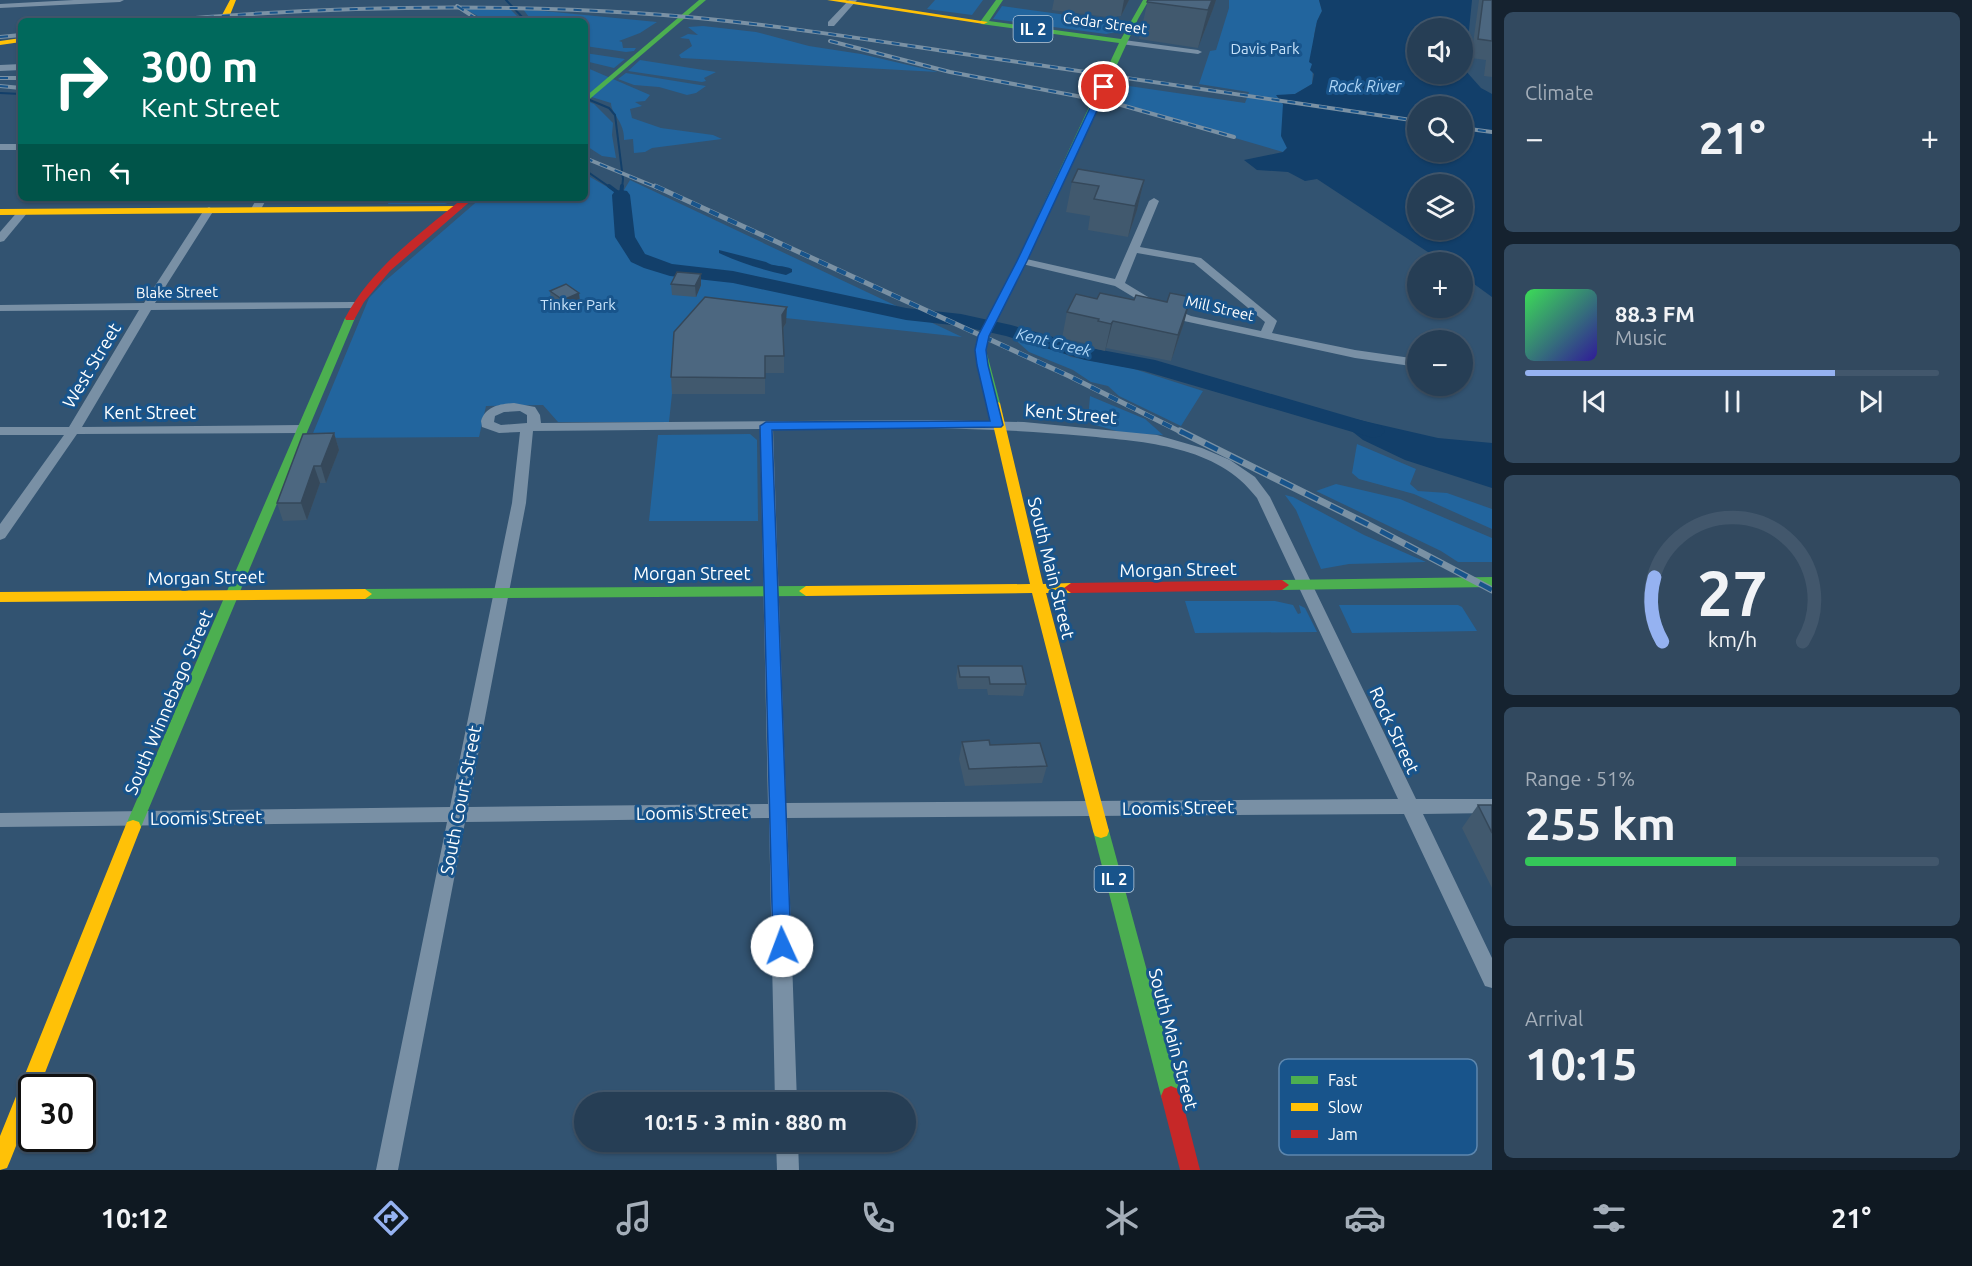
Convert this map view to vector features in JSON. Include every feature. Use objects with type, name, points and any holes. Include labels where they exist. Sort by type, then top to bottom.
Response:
[{"type":"main road","points":[[226,18],[233,0]]},
{"type":"main road","points":[[588,98],[704,0]]},
{"type":"main road","name":"Cedar Street","points":[[830,0],[852,1],[1082,36],[1121,48]]},
{"type":"main road","name":"IL 2","points":[[984,22],[1000,0]]},
{"type":"main road","name":"South Main Street","points":[[1146,0],[1121,48],[1022,261],[985,333],[981,350],[997,425],[1038,589],[1190,1170]]},
{"type":"main road","points":[[0,42],[18,40]]},
{"type":"main road","name":"South Winnebago Street","points":[[0,1161],[137,818],[355,305],[373,281],[465,201]]},
{"type":"main road","points":[[0,212],[208,210],[259,203],[457,208]]},
{"type":"main road","name":"Morgan Street","points":[[0,597],[1038,589],[1492,582]]},
{"type":"street","points":[[0,6],[120,0]]},
{"type":"street","points":[[831,24],[852,1]]},
{"type":"street","name":"Cedar Street","points":[[1121,48],[1198,52]]},
{"type":"street","points":[[0,68],[18,67]]},
{"type":"street","points":[[0,147],[18,147]]},
{"type":"street","points":[[1119,284],[1154,201]]},
{"type":"street","name":"West Street","points":[[0,535],[73,431],[208,210]]},
{"type":"street","points":[[0,239],[23,212]]},
{"type":"street","points":[[1132,249],[1197,260],[1271,321],[1266,334]]},
{"type":"street","name":"Mill Street","points":[[1022,261],[1119,284],[1149,302],[1188,319],[1355,354],[1407,361]]},
{"type":"street","name":"Blake Street","points":[[0,308],[355,305]]},
{"type":"street","name":"Kent Street","points":[[530,428],[997,425],[1157,439],[1197,451],[1225,463],[1250,480],[1263,497]]},
{"type":"street","points":[[766,426],[786,1092]]},
{"type":"street","name":"South Court Street","points":[[387,1170],[519,503],[530,428]]},
{"type":"street","name":"Kent Street","points":[[0,431],[301,429]]},
{"type":"street","name":"Rock Street","points":[[1263,497],[1492,979]]},
{"type":"street","name":"Loomis Street","points":[[0,820],[1492,806]]},
{"type":"street","points":[[787,1152],[788,1170]]},
{"type":"green space","points":[[935,0],[983,0],[972,15],[927,9]]},
{"type":"green space","name":"Davis Park","points":[[1229,0],[1319,0],[1322,11],[1315,28],[1312,84],[1295,94],[1277,96],[1283,104],[1287,148],[1283,152],[1115,103],[1122,85],[1245,103],[1249,92],[1199,84],[1210,51],[1216,50],[1229,8]]},
{"type":"green space","points":[[1002,6],[1124,23],[1121,31],[1106,34],[993,19]]},
{"type":"green space","points":[[463,8],[509,8],[519,18],[481,18]]},
{"type":"green space","points":[[523,9],[657,22],[640,33],[619,41],[622,42],[623,48],[636,48],[634,51],[626,52],[588,46],[588,18],[530,18]]},
{"type":"green space","points":[[703,26],[756,32],[809,46],[861,54],[938,72],[681,58],[679,55],[692,46],[689,39],[680,38],[688,34],[698,35],[688,27]]},
{"type":"green space","points":[[588,53],[625,59],[614,68],[588,62]]},
{"type":"green space","points":[[640,60],[716,72],[704,78],[706,81],[702,82],[628,71]]},
{"type":"green space","points":[[588,68],[650,95],[645,101],[635,102],[642,106],[630,109],[632,118],[661,128],[713,135],[722,139],[652,148],[645,152],[634,153],[633,139],[624,140],[622,128],[611,103],[588,96]]},
{"type":"green space","points":[[626,73],[706,86],[696,93],[687,95],[659,87],[634,85],[618,79]]},
{"type":"green space","points":[[588,101],[594,104],[613,123],[612,135],[616,158],[602,156],[588,147]]},
{"type":"green space","name":"Tinker Park","points":[[588,176],[621,195],[630,180],[962,337],[710,310],[672,394],[669,422],[558,422],[543,405],[486,406],[479,437],[311,438],[369,298],[384,282],[478,201],[588,201]]},
{"type":"green space","points":[[388,201],[452,201],[445,204],[388,204]]},
{"type":"green space","points":[[1012,337],[1053,348],[1071,357],[1131,368],[1203,391],[1181,426],[1119,396],[1108,386],[1091,382],[1073,370],[1029,352]]},
{"type":"green space","points":[[1090,396],[1145,419],[1163,435],[1123,433],[1092,424],[1088,421]]},
{"type":"green space","points":[[750,434],[757,440],[758,521],[649,521],[658,435]]},
{"type":"green space","points":[[1357,444],[1416,469],[1410,484],[1418,491],[1447,493],[1492,509],[1492,529],[1414,494],[1359,479],[1352,473]]},
{"type":"green space","points":[[1336,484],[1400,499],[1492,538],[1492,562],[1458,562],[1441,551],[1316,491]]},
{"type":"green space","points":[[1285,495],[1293,497],[1364,535],[1426,562],[1349,564],[1321,569],[1296,510]]},
{"type":"green space","points":[[1185,601],[1275,601],[1293,605],[1298,614],[1301,613],[1299,605],[1305,608],[1317,632],[1195,633]]},
{"type":"green space","points":[[1339,605],[1458,605],[1462,607],[1477,631],[1352,633]]},
{"type":"water","name":"Rock River","points":[[1319,0],[1472,0],[1470,18],[1407,18],[1407,84],[1473,84],[1473,79],[1481,88],[1492,94],[1492,297],[1473,283],[1473,252],[1428,252],[1410,240],[1473,240],[1473,174],[1407,174],[1407,238],[1317,179],[1305,181],[1288,172],[1257,170],[1244,160],[1283,152],[1287,148],[1281,136],[1283,104],[1276,95],[1295,94],[1312,84],[1314,74],[1310,70],[1312,64],[1309,62],[1317,21],[1322,11]]},
{"type":"water","points":[[719,250],[789,268],[792,272],[786,275],[743,263],[719,253]]},
{"type":"water","points":[[1329,413],[1438,438],[1492,443],[1492,488],[1405,460],[1363,440]]},
{"type":"building","points":[[1148,0],[1212,0],[1208,10],[1147,2]]},
{"type":"building","points":[[1483,0],[1492,0],[1492,41],[1478,39]]},
{"type":"building","points":[[1078,169],[1144,180],[1135,206],[1094,199],[1099,186],[1072,182]]},
{"type":"building","points":[[677,272],[701,274],[695,286],[671,284]]},
{"type":"building","points":[[566,284],[579,293],[563,300],[550,291]]},
{"type":"building","points":[[1100,293],[1134,300],[1136,295],[1167,302],[1170,293],[1191,297],[1178,335],[1113,321],[1111,324],[1067,312],[1076,294],[1097,299]]},
{"type":"building","points":[[705,297],[787,307],[782,315],[784,356],[765,356],[765,378],[671,377],[674,332]]},
{"type":"building","points":[[334,433],[321,466],[314,466],[301,503],[277,503],[303,434]]},
{"type":"building","points":[[958,666],[1022,666],[1026,684],[990,684],[989,677],[960,677]]},
{"type":"building","points":[[989,740],[990,745],[1040,743],[1047,766],[969,769],[962,742]]},
{"type":"building","points":[[1478,805],[1492,805],[1492,833]]},
{"type":"waterway","points":[[506,0],[523,18]]},
{"type":"waterway","points":[[0,93],[18,94]]},
{"type":"waterway","points":[[588,99],[609,108],[615,115],[623,179],[622,188]]},
{"type":"waterway","points":[[588,172],[611,188]]},
{"type":"waterway","name":"Kent Creek","points":[[609,186],[621,195],[622,186]]},
{"type":"waterway","name":"Kent Creek","points":[[621,195],[625,237],[638,258],[670,270],[733,277],[906,314],[961,320],[1011,331],[1093,355],[1147,365],[1373,431]]},
{"type":"railway","points":[[194,18],[277,12],[459,7]]},
{"type":"railway","points":[[459,7],[635,13],[764,25],[1407,119]]},
{"type":"railway","points":[[459,7],[475,18]]},
{"type":"railway","points":[[0,37],[18,35]]},
{"type":"railway","points":[[830,41],[950,72],[1114,103],[1234,137]]},
{"type":"railway","points":[[0,78],[18,78]]},
{"type":"railway","points":[[0,86],[18,88]]},
{"type":"railway","points":[[1473,129],[1492,132]]},
{"type":"railway","points":[[588,159],[658,188]]},
{"type":"railway","points":[[655,186],[1069,376],[1183,433]]},
{"type":"railway","points":[[1180,431],[1367,524],[1492,590]]},
{"type":"traffic: fast","points":[[588,98],[703,0]]},
{"type":"traffic: fast","points":[[1000,0],[984,22],[1124,42]]},
{"type":"traffic: fast","points":[[994,403],[981,350],[984,336],[1022,261],[1134,19],[1146,0]]},
{"type":"traffic: fast","points":[[133,827],[350,318]]},
{"type":"traffic: fast","points":[[1282,585],[1492,582]]},
{"type":"traffic: fast","points":[[365,594],[806,591]]},
{"type":"traffic: fast","points":[[1101,831],[1171,1096]]},
{"type":"traffic: slow","points":[[227,18],[233,0]]},
{"type":"traffic: slow","points":[[830,0],[984,22]]},
{"type":"traffic: slow","points":[[0,43],[18,40]]},
{"type":"traffic: slow","points":[[0,212],[457,208]]},
{"type":"traffic: slow","points":[[994,403],[1038,589],[1101,831]]},
{"type":"traffic: slow","points":[[806,591],[1071,588]]},
{"type":"traffic: slow","points":[[0,597],[365,594]]},
{"type":"traffic: slow","points":[[0,1161],[133,827]]},
{"type":"traffic: jam","points":[[350,318],[371,285],[386,269],[465,201]]},
{"type":"traffic: jam","points":[[1071,588],[1282,585]]},
{"type":"traffic: jam","points":[[1171,1096],[1190,1170]]},
{"type":"route","points":[[782,946],[766,426],[997,425],[983,365],[981,350],[984,336],[1104,87]]}]
